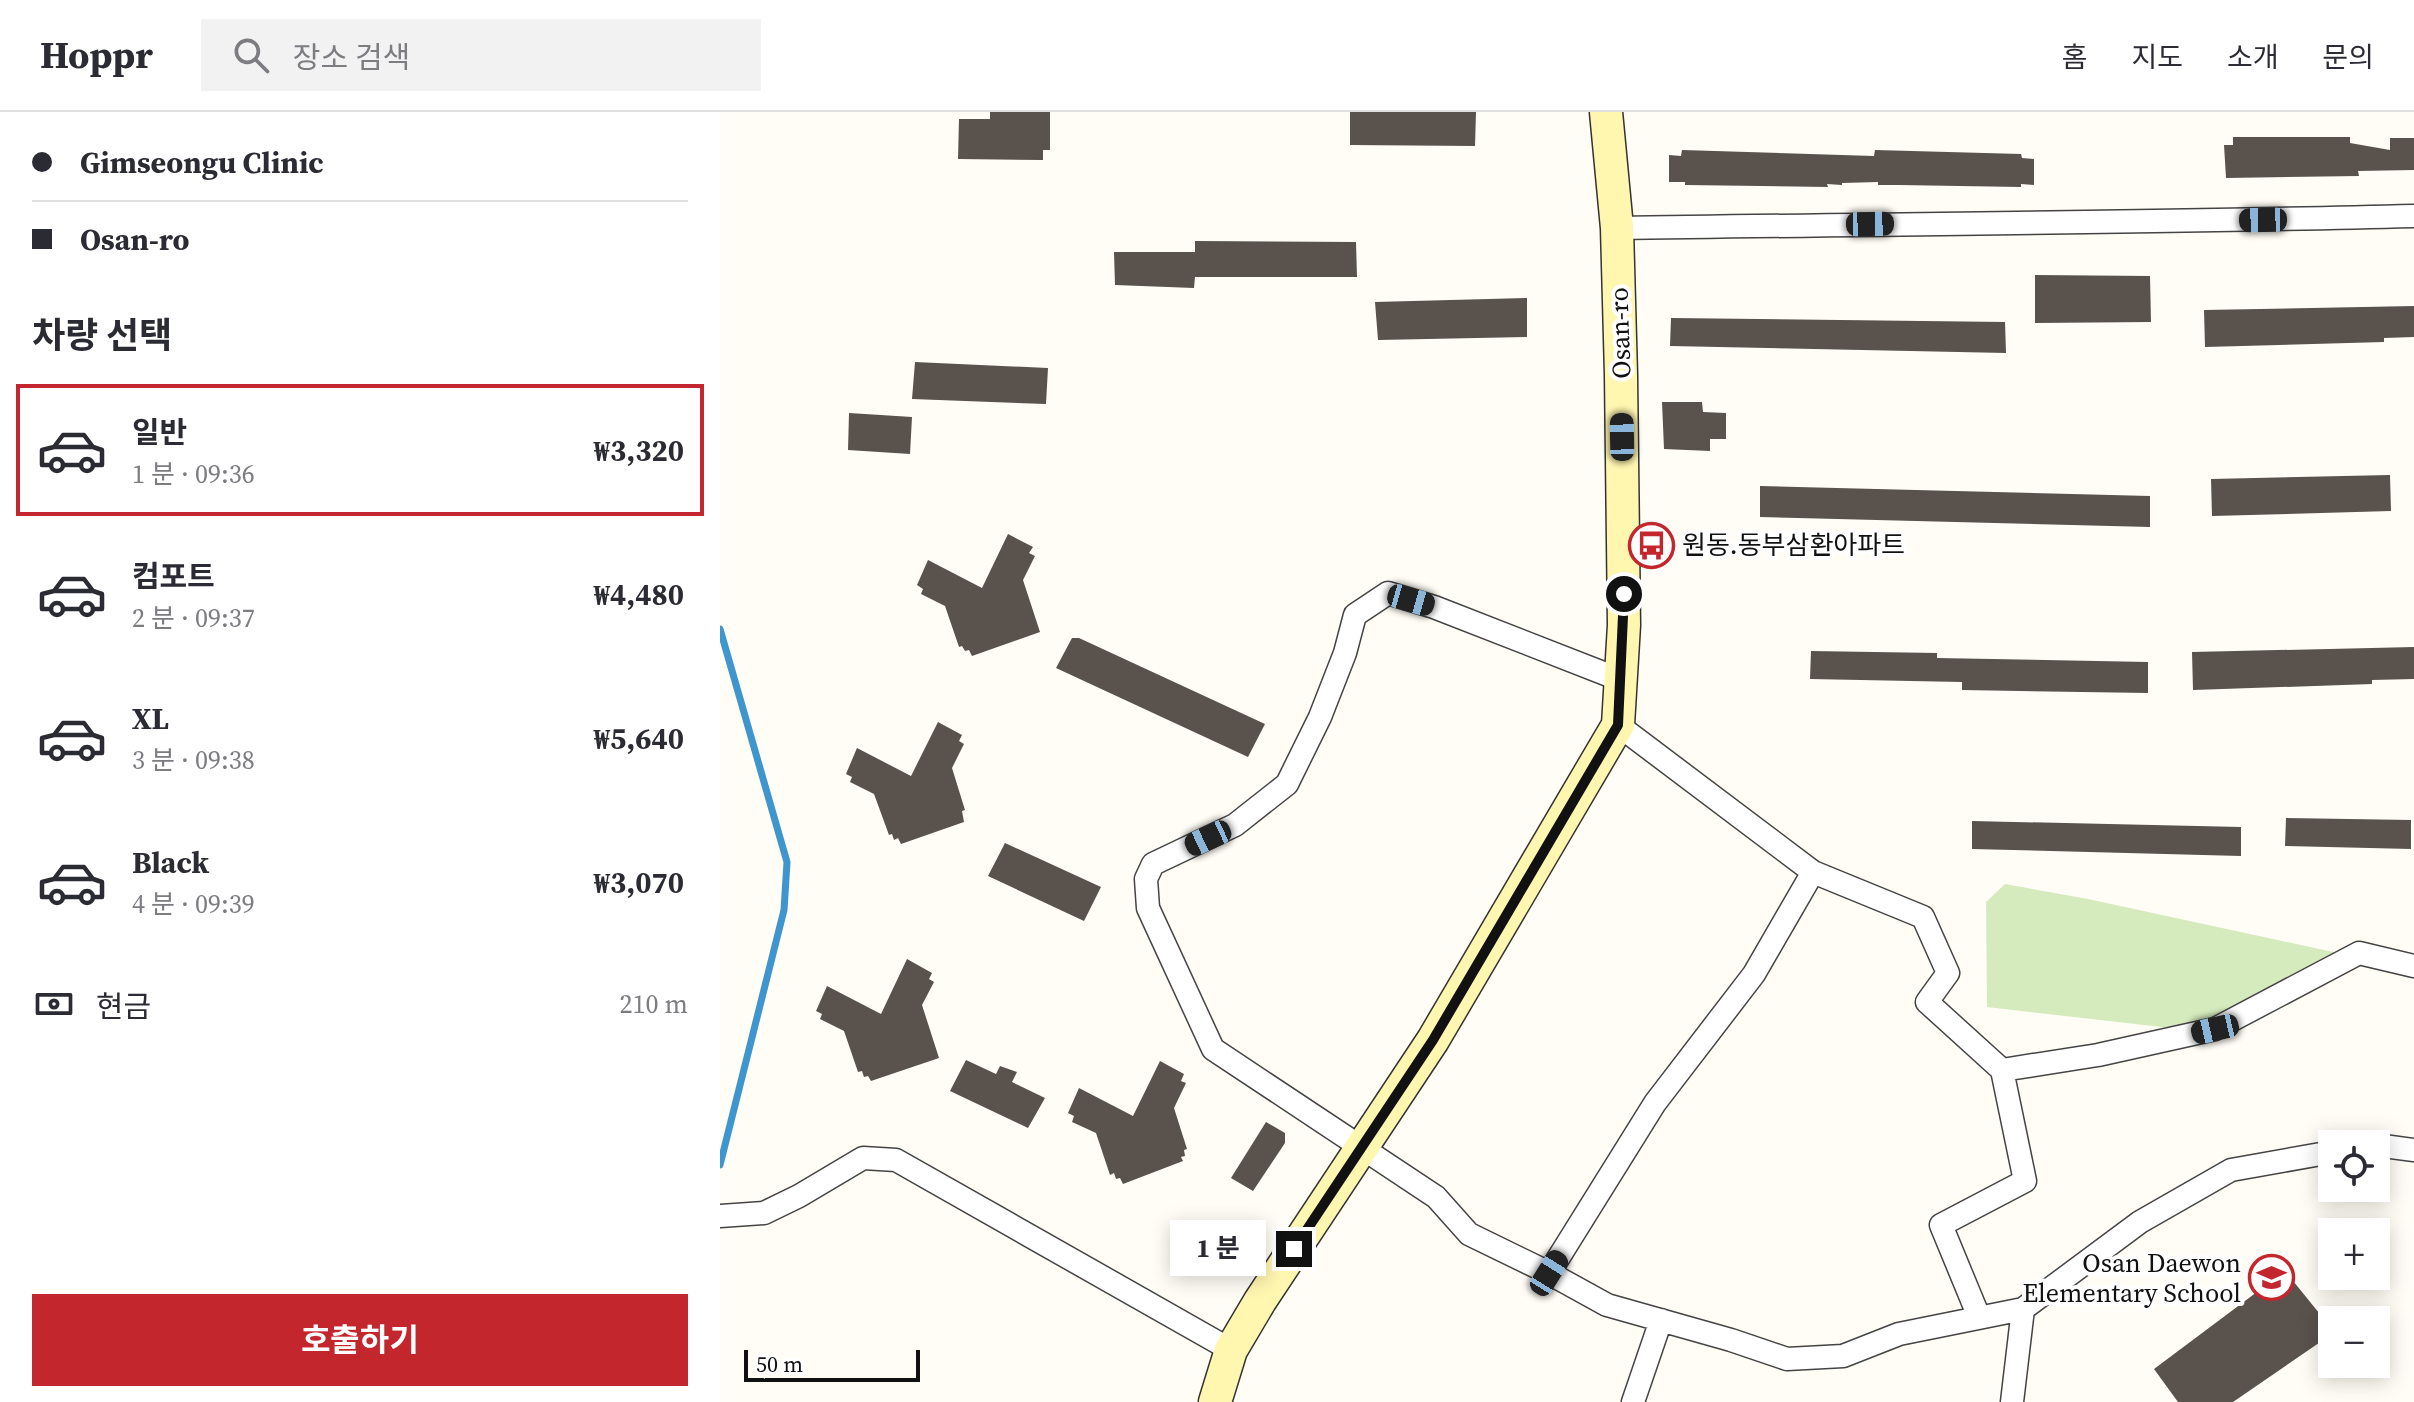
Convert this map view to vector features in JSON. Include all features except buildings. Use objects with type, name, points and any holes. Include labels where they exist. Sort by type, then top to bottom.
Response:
[{"type":"street","name":"Osan-ro","points":[[1215,1402],[1231,1350],[1260,1301],[1433,1040],[1618,725],[1624,578],[1617,228],[1606,112]]},
{"type":"street","points":[[1617,228],[2414,216]]},
{"type":"street","points":[[1621,680],[1434,607],[1388,593],[1355,615],[1345,653],[1320,717],[1287,784],[1235,825],[1153,864],[1146,879],[1148,908],[1213,1049],[1436,1197],[1469,1234],[1607,1305],[1787,1359],[1843,1356],[1899,1334],[2023,1309],[2140,1222],[2231,1170],[2318,1154]]},
{"type":"street","points":[[1618,725],[1813,872],[1923,917],[1948,973],[1927,1002],[2002,1070],[2025,1181],[1941,1225],[1979,1317]]},
{"type":"street","points":[[1549,1273],[1655,1103],[1754,974],[1813,872]]},
{"type":"street","points":[[2002,1070],[2098,1055],[2215,1029],[2359,953],[2414,966]]},
{"type":"street","points":[[2390,1147],[2414,1150]]},
{"type":"street","points":[[720,1216],[764,1213],[863,1158],[896,1160],[1231,1350]]},
{"type":"street","points":[[2012,1402],[2023,1309]]},
{"type":"street","points":[[1633,1402],[1661,1320]]},
{"type":"green space","points":[[2005,884],[2338,953],[2222,1020],[2170,1028],[1987,1007],[1986,902]]},
{"type":"waterway","points":[[720,629],[787,862],[784,910],[720,1165]]},
{"type":"place","name":"원동.동부삼환아파트","points":[[1651,545]]},
{"type":"place","name":"Osan Daewon Elementary School","points":[[2272,1278]]},
{"type":"route","points":[[1294,1249],[1433,1040],[1618,725],[1624,594]]}]
